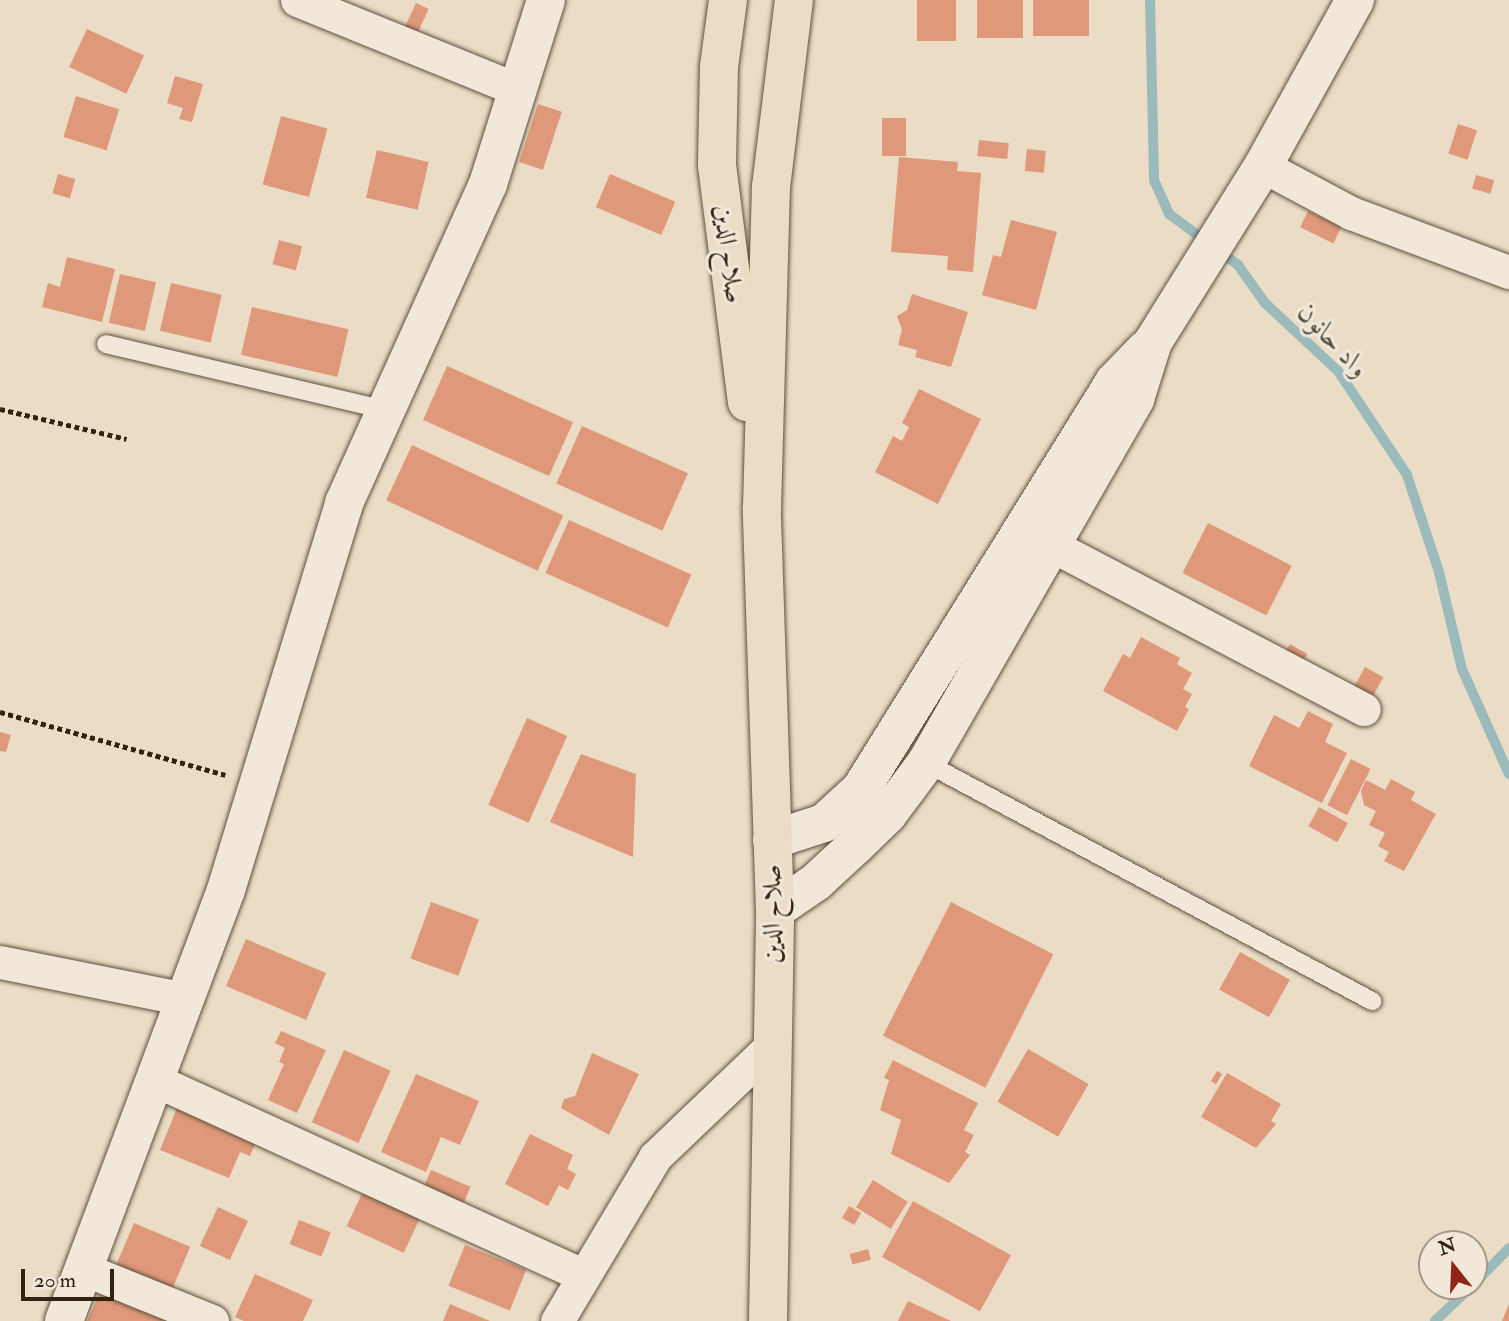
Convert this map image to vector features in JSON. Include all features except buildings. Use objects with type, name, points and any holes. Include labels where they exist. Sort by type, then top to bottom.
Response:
[{"type":"highway","name":"صلاح الدين","points":[[728,0],[719,66],[717,165],[762,508]]},
{"type":"highway","name":"صلاح الدين","points":[[768,1321],[775,910],[762,508],[771,187],[794,0]]},
{"type":"street","points":[[297,0],[519,90]]},
{"type":"street","points":[[64,1321],[157,1081],[259,785],[344,503],[488,184],[546,0]]},
{"type":"street","points":[[772,839],[824,822],[861,789],[1114,382],[1153,341],[1254,178],[1355,1]]},
{"type":"street","points":[[1254,178],[1509,272]]},
{"type":"street","points":[[775,910],[816,882],[888,814],[926,763],[1135,399],[1153,341]]},
{"type":"street","points":[[1053,546],[1364,709]]},
{"type":"street","points":[[0,962],[185,999]]},
{"type":"street","points":[[557,1321],[655,1157],[771,1046]]},
{"type":"street","points":[[157,1081],[583,1275]]},
{"type":"street","points":[[86,1270],[212,1321]]},
{"type":"lane","points":[[106,344],[385,410]]},
{"type":"lane","points":[[926,763],[1372,1001]]},
{"type":"path","points":[[0,409],[127,439]]},
{"type":"path","points":[[0,712],[259,785]]},
{"type":"waterway","name":"واد حانون","points":[[1150,0],[1154,180],[1169,214],[1207,242]]},
{"type":"waterway","name":"واد حانون","points":[[1219,251],[1238,265],[1265,303],[1338,371],[1407,475],[1439,572],[1462,669],[1509,774]]},
{"type":"waterway","name":"واد حانون","points":[[1488,1270],[1509,1248]]},
{"type":"waterway","name":"واد حانون","points":[[1435,1321],[1457,1300]]}]
